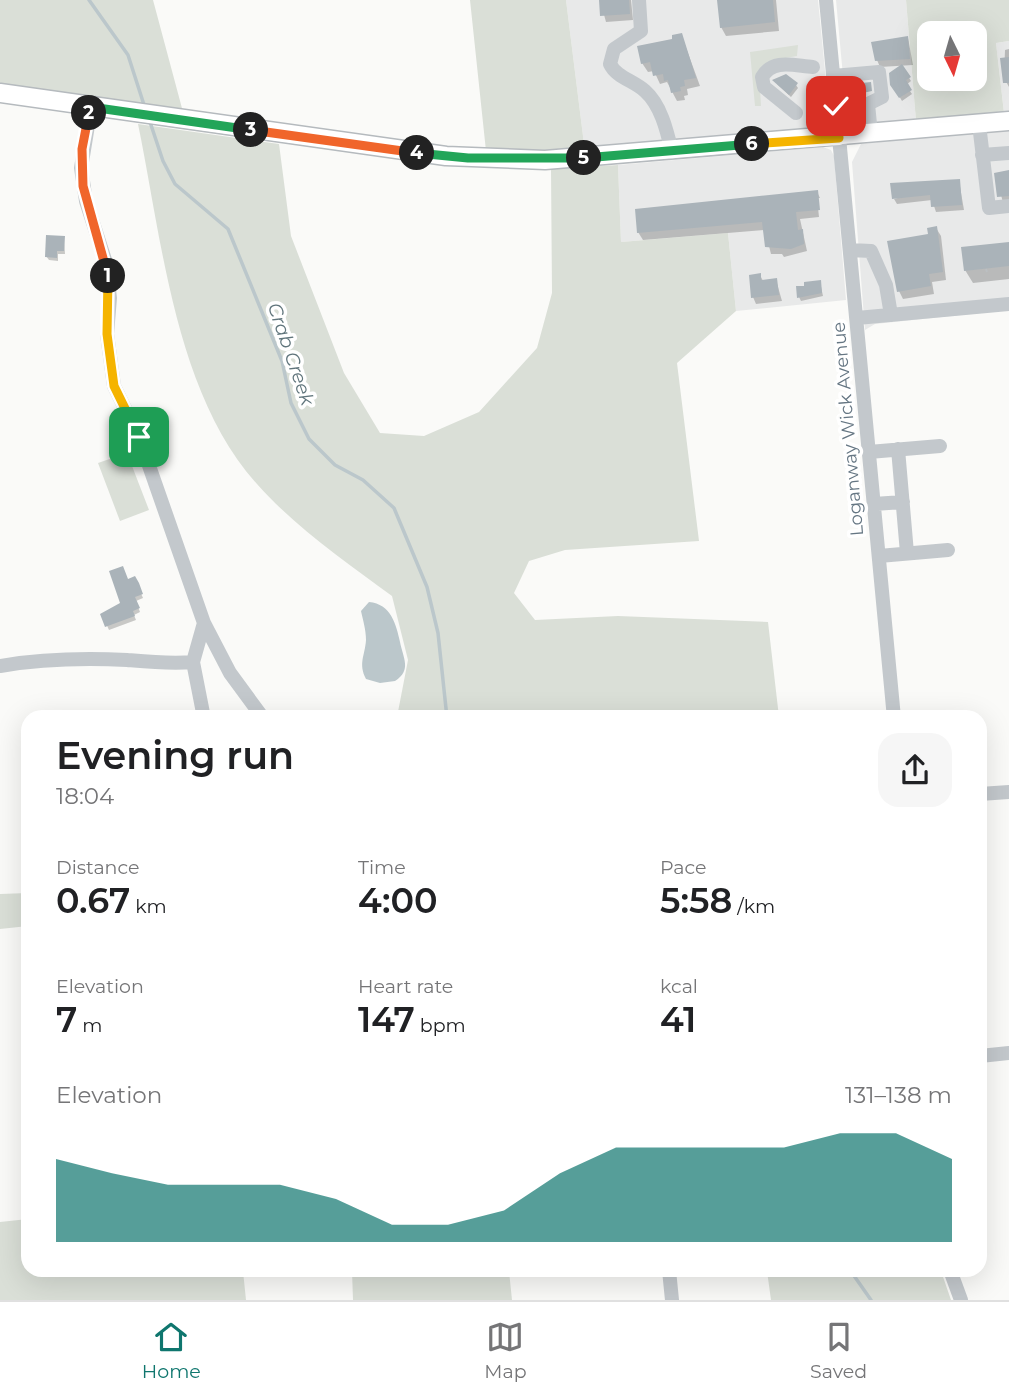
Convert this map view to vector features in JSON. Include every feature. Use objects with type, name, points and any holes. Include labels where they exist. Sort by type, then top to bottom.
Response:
[{"type":"main road","points":[[0,93],[446,156],[545,160],[839,138],[1009,121]]},
{"type":"street","points":[[639,0],[641,31],[614,49],[610,55],[611,67],[648,93],[664,124],[672,152]]},
{"type":"street","name":"Loganway Wick Avenue","points":[[826,0],[893,710]]},
{"type":"street","points":[[796,113],[764,88],[762,77],[766,70],[780,64],[813,67]]},
{"type":"street","points":[[833,76],[879,72],[882,97],[868,104],[836,106]]},
{"type":"street","points":[[868,104],[871,134]]},
{"type":"street","points":[[91,107],[81,168],[86,201],[106,263],[110,298],[107,334],[114,386],[139,437],[204,623],[230,673],[257,710]]},
{"type":"street","points":[[979,124],[989,208],[1009,206]]},
{"type":"street","points":[[982,155],[1009,153]]},
{"type":"street","points":[[850,250],[871,251],[887,285],[891,315]]},
{"type":"street","points":[[857,318],[1009,304]]},
{"type":"street","points":[[869,452],[940,446]]},
{"type":"street","points":[[898,449],[907,553]]},
{"type":"street","points":[[874,504],[903,502]]},
{"type":"street","points":[[879,556],[948,550]]},
{"type":"street","points":[[202,710],[193,662],[204,623]]},
{"type":"street","points":[[0,666],[60,660],[127,660],[164,664],[193,662]]},
{"type":"street","points":[[987,794],[1009,792]]},
{"type":"street","points":[[987,1055],[1009,1053]]},
{"type":"street","points":[[669,1277],[671,1300]]},
{"type":"street","points":[[953,1277],[961,1300]]},
{"type":"shaded area","points":[[0,0],[153,0],[183,112],[0,86]]},
{"type":"shaded area","points":[[470,0],[566,0],[585,152],[486,151]]},
{"type":"shaded area","points":[[566,0],[818,0],[831,131],[585,152]]},
{"type":"shaded area","points":[[836,0],[906,0],[916,121],[862,123],[850,113],[845,98]]},
{"type":"shaded area","points":[[906,0],[1009,0],[1009,41],[996,43],[1004,113],[916,121]]},
{"type":"shaded area","points":[[1009,41],[1009,112],[1004,113],[996,43]]},
{"type":"shaded area","points":[[798,45],[797,56],[780,59],[760,88],[761,106],[755,106],[750,52]]},
{"type":"shaded area","points":[[138,124],[279,144],[291,236],[344,373],[380,433],[424,436],[479,412],[537,348],[552,293],[551,169],[618,165],[621,242],[728,233],[736,311],[677,363],[699,541],[565,550],[529,561],[514,593],[535,620],[618,616],[768,622],[778,710],[398,710],[408,660],[392,596],[288,515],[257,484],[229,447],[207,406],[190,361],[165,265]]},
{"type":"shaded area","points":[[1009,128],[1009,310],[875,324],[865,330],[852,162],[861,144]]},
{"type":"shaded area","points":[[823,147],[831,150],[834,156],[846,300],[736,311],[728,233],[621,242],[618,165]]},
{"type":"shaded area","points":[[127,453],[149,510],[120,521],[98,463]]},
{"type":"shaded area","points":[[369,602],[383,607],[397,628],[405,668],[395,681],[380,683],[366,679],[364,673],[362,664],[366,636],[361,611]]},
{"type":"shaded area","points":[[21,893],[21,927],[0,929],[0,894]]},
{"type":"shaded area","points":[[21,1220],[21,1277],[244,1277],[246,1300],[0,1300],[0,1222]]},
{"type":"shaded area","points":[[352,1277],[510,1277],[512,1300],[353,1300]]},
{"type":"shaded area","points":[[768,1277],[943,1277],[951,1300],[771,1300]]},
{"type":"building","points":[[599,0],[629,0],[630,14],[600,16]]},
{"type":"building","points":[[717,0],[773,0],[775,22],[720,28]]},
{"type":"building","points":[[682,33],[696,78],[684,80],[685,86],[680,87],[681,91],[671,93],[668,80],[664,81],[663,74],[653,76],[650,62],[641,64],[637,46],[672,39],[672,35]]},
{"type":"building","points":[[908,36],[910,59],[875,61],[871,42]]},
{"type":"building","points":[[1009,57],[1009,83],[1003,83],[1000,58]]},
{"type":"building","points":[[902,64],[911,77],[906,80],[912,90],[899,98],[890,85],[889,73]]},
{"type":"building","points":[[786,74],[798,83],[789,95],[772,80]]},
{"type":"building","points":[[871,82],[872,91],[853,95],[852,84]]},
{"type":"building","points":[[1009,170],[1009,196],[997,197],[994,173]]},
{"type":"building","points":[[960,179],[962,205],[931,207],[930,195],[892,199],[890,183]]},
{"type":"building","points":[[818,190],[820,210],[796,212],[798,230],[803,229],[804,244],[791,249],[765,247],[762,222],[637,233],[635,209]]},
{"type":"building","points":[[937,226],[943,272],[929,274],[931,286],[897,292],[887,241],[928,234],[927,228]]},
{"type":"building","points":[[46,235],[65,236],[64,251],[57,251],[57,258],[45,257]]},
{"type":"building","points":[[1009,242],[1009,266],[964,271],[961,247]]},
{"type":"building","points":[[761,273],[761,280],[777,278],[779,295],[751,298],[749,275]]},
{"type":"building","points":[[821,280],[822,293],[797,298],[796,286]]},
{"type":"building","points":[[123,566],[128,579],[135,576],[139,583],[143,594],[135,597],[140,608],[133,611],[135,616],[105,627],[100,614],[120,603],[109,571]]},
{"type":"waterway","name":"Crab Creek","points":[[89,0],[128,55],[145,108]]},
{"type":"waterway","name":"Crab Creek","points":[[149,119],[163,161],[175,184],[228,229],[282,361],[291,403],[309,439],[335,465],[363,480],[394,508],[427,587],[438,633],[446,710]]},
{"type":"waterway","name":"Crab Creek","points":[[855,1277],[871,1300]]},
{"type":"route","points":[[139,437],[114,386],[107,334],[110,298],[106,263],[83,186],[82,149],[91,107],[446,156],[545,160],[839,138],[836,106]]}]
